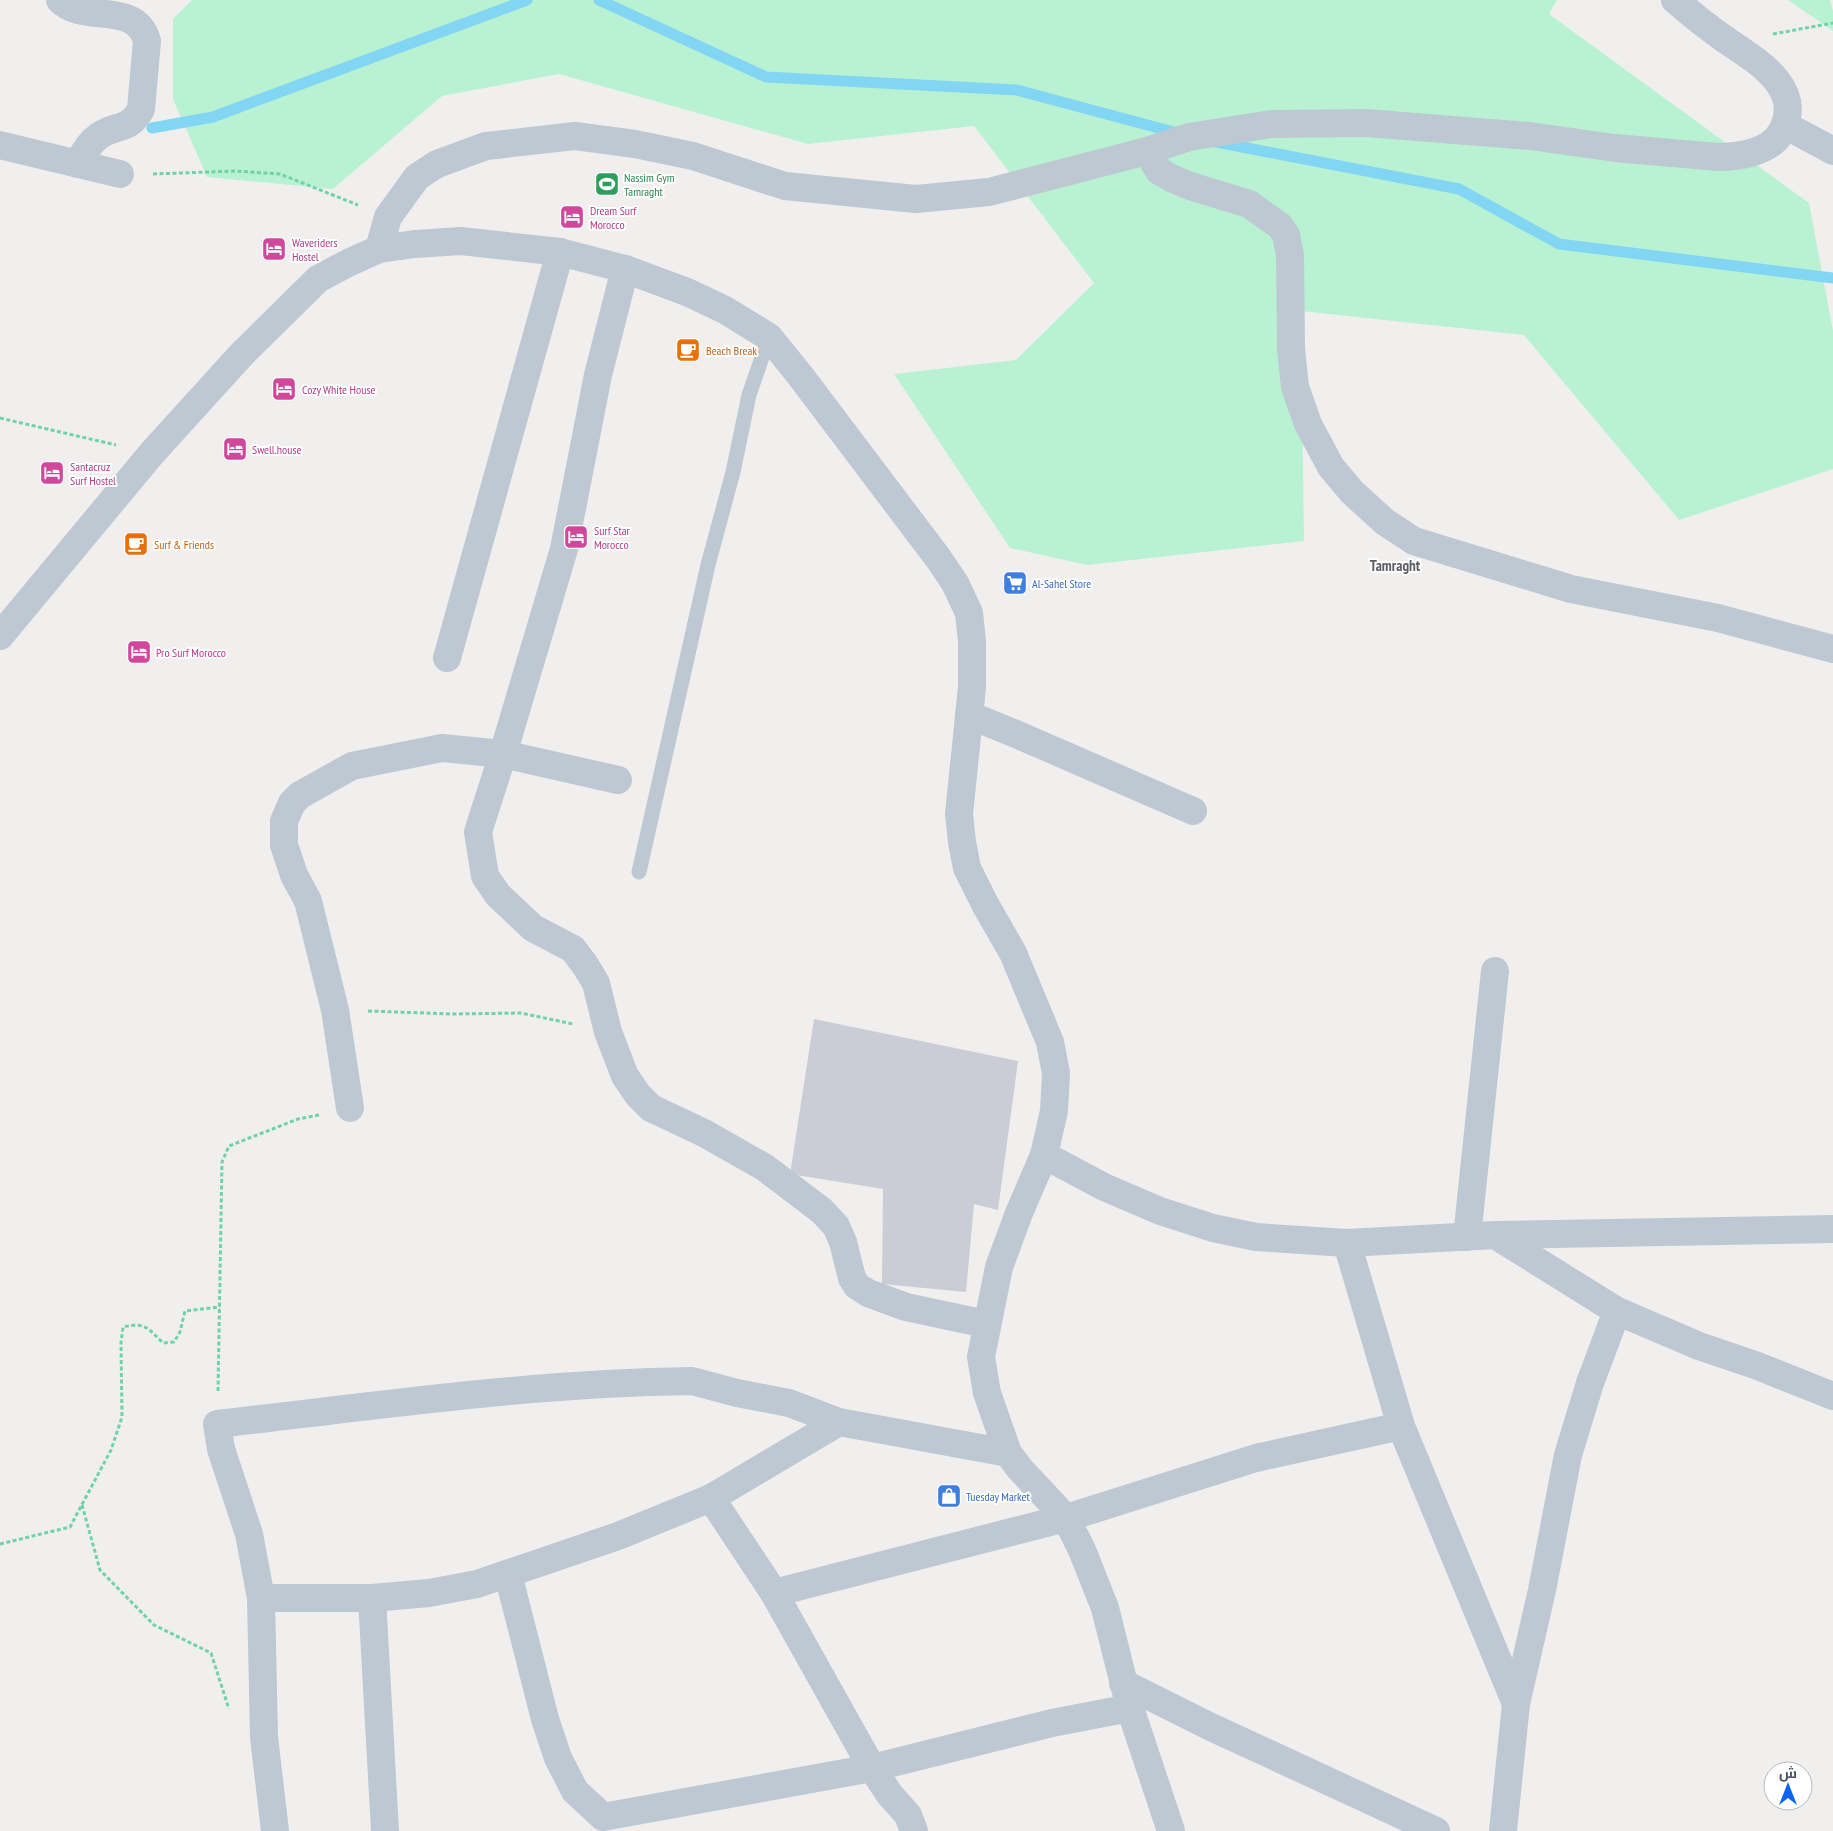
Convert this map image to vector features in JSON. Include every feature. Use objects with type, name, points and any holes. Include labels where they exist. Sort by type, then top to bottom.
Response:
[{"type":"street","points":[[60,0],[71,8],[132,20],[144,33],[146,41],[141,109],[137,117],[130,124],[100,135],[90,143],[78,164]]},
{"type":"street","points":[[379,249],[388,217],[417,177],[437,164],[486,146],[575,136],[635,144],[693,156],[785,186],[916,199],[990,192],[1146,151],[1188,137],[1271,124],[1366,123],[1530,136],[1615,148],[1733,157],[1756,151],[1769,145],[1780,135],[1785,125],[1788,111],[1787,101],[1773,74],[1700,21],[1675,0]]},
{"type":"street","points":[[1785,125],[1833,151]]},
{"type":"street","points":[[0,145],[120,174]]},
{"type":"street","points":[[1146,151],[1159,171],[1190,186],[1249,204],[1280,226],[1286,235],[1290,254],[1291,348],[1295,388],[1308,424],[1331,466],[1352,492],[1384,522],[1414,541],[1571,589],[1718,618],[1833,649]]},
{"type":"street","points":[[0,636],[152,453],[241,355],[318,279],[379,249],[461,241],[560,252],[624,269],[687,292],[725,310],[769,337],[846,435],[938,558],[955,583],[969,613],[972,687],[959,814],[962,842],[967,868],[1013,953],[1050,1042],[1056,1073],[1054,1111],[1044,1155],[1018,1213],[999,1267],[986,1324],[981,1357],[987,1393],[1008,1453],[1025,1475],[1066,1518],[1082,1550],[1105,1608],[1127,1695],[1172,1831]]},
{"type":"street","points":[[447,658],[560,252]]},
{"type":"street","points":[[624,269],[598,376],[564,549],[478,832],[484,876],[498,895],[533,928],[573,949],[585,965],[596,983],[608,1032],[624,1076],[638,1095],[652,1108],[704,1133],[764,1167],[822,1211],[836,1226],[843,1242],[852,1278],[857,1286],[868,1293],[906,1307],[986,1324]]},
{"type":"street","points":[[969,715],[1193,811]]},
{"type":"street","points":[[350,1108],[335,1010],[308,901],[294,875],[284,845],[284,821],[292,803],[300,795],[352,766],[442,748],[503,754],[618,780]]},
{"type":"street","points":[[1468,1236],[1495,971]]},
{"type":"street","points":[[1044,1155],[1104,1187],[1160,1211],[1213,1228],[1256,1236],[1347,1243],[1495,1235],[1833,1229]]},
{"type":"street","points":[[1495,1235],[1617,1311],[1699,1346],[1755,1365],[1833,1396]]},
{"type":"street","points":[[1347,1243],[1401,1426],[1516,1704]]},
{"type":"street","points":[[1503,1831],[1516,1704],[1542,1590],[1568,1455],[1590,1383],[1617,1311]]},
{"type":"street","points":[[275,1831],[264,1737],[261,1598],[249,1534],[221,1449],[217,1424],[491,1393],[644,1382],[692,1381],[737,1393],[789,1403],[839,1422],[1008,1453]]},
{"type":"street","points":[[261,1598],[372,1598],[429,1593],[477,1584],[618,1536],[711,1498],[839,1422]]},
{"type":"street","points":[[774,1593],[1066,1518],[1256,1458],[1401,1426]]},
{"type":"street","points":[[711,1498],[774,1593],[872,1768],[890,1795],[908,1815],[914,1831]]},
{"type":"street","points":[[508,1574],[545,1719],[558,1758],[575,1791],[603,1817],[872,1768],[1052,1723],[1127,1695],[1211,1728],[1436,1831]]},
{"type":"street","points":[[372,1598],[385,1831]]},
{"type":"lane","points":[[638,872],[708,565],[733,472],[749,395],[769,337]]},
{"type":"path","points":[[1772,34],[1833,23]]},
{"type":"path","points":[[120,174],[235,171],[280,174],[388,217]]},
{"type":"path","points":[[0,418],[152,453]]},
{"type":"path","points":[[335,1010],[453,1014],[521,1013],[608,1032]]},
{"type":"path","points":[[217,1424],[222,1162],[230,1146],[298,1119],[350,1108]]},
{"type":"path","points":[[0,1544],[70,1527],[111,1450],[122,1417],[121,1343],[123,1327],[136,1324],[149,1328],[163,1343],[174,1342],[180,1332],[185,1311],[220,1307]]},
{"type":"path","points":[[82,1505],[100,1570],[154,1624],[211,1653],[230,1713],[264,1737]]},
{"type":"green space","points":[[192,0],[1557,0],[1549,14],[1809,203],[1833,331],[1833,469],[1679,520],[1524,335],[1301,311],[1304,541],[1087,565],[1010,548],[894,374],[1016,360],[1094,283],[974,126],[808,144],[559,74],[442,96],[333,189],[207,177],[173,99],[173,19]]},
{"type":"green space","points":[[1788,0],[1830,0],[1833,11],[1833,31]]},
{"type":"building","points":[[814,1019],[1018,1061],[998,1210],[974,1204],[966,1292],[882,1284],[883,1189],[790,1174]]},
{"type":"waterway","points":[[152,128],[213,117],[527,0]]},
{"type":"waterway","points":[[599,0],[766,77],[1017,90],[1181,134]]},
{"type":"waterway","points":[[1216,142],[1459,189],[1559,244],[1833,278]]},
{"type":"place","name":"Nassim Gym Tamraght","points":[[607,184]]},
{"type":"place","name":"Dream Surf Morocco","points":[[572,217]]},
{"type":"place","name":"Waveriders Hostel","points":[[274,249]]},
{"type":"place","name":"Beach Break","points":[[688,350]]},
{"type":"place","name":"Cozy White House","points":[[284,389]]},
{"type":"place","name":"Swell.house","points":[[235,449]]},
{"type":"place","name":"Santacruz Surf Hostel","points":[[52,473]]},
{"type":"place","name":"Surf Star Morocco","points":[[576,537]]},
{"type":"place","name":"Surf & Friends","points":[[136,544]]},
{"type":"place","name":"Al-Sahel Store","points":[[1015,583]]},
{"type":"place","name":"Pro Surf Morocco","points":[[139,652]]},
{"type":"place","name":"Tuesday Market","points":[[949,1496]]},
{"type":"district","name":"Tamraght","points":[[1395,565]]}]
